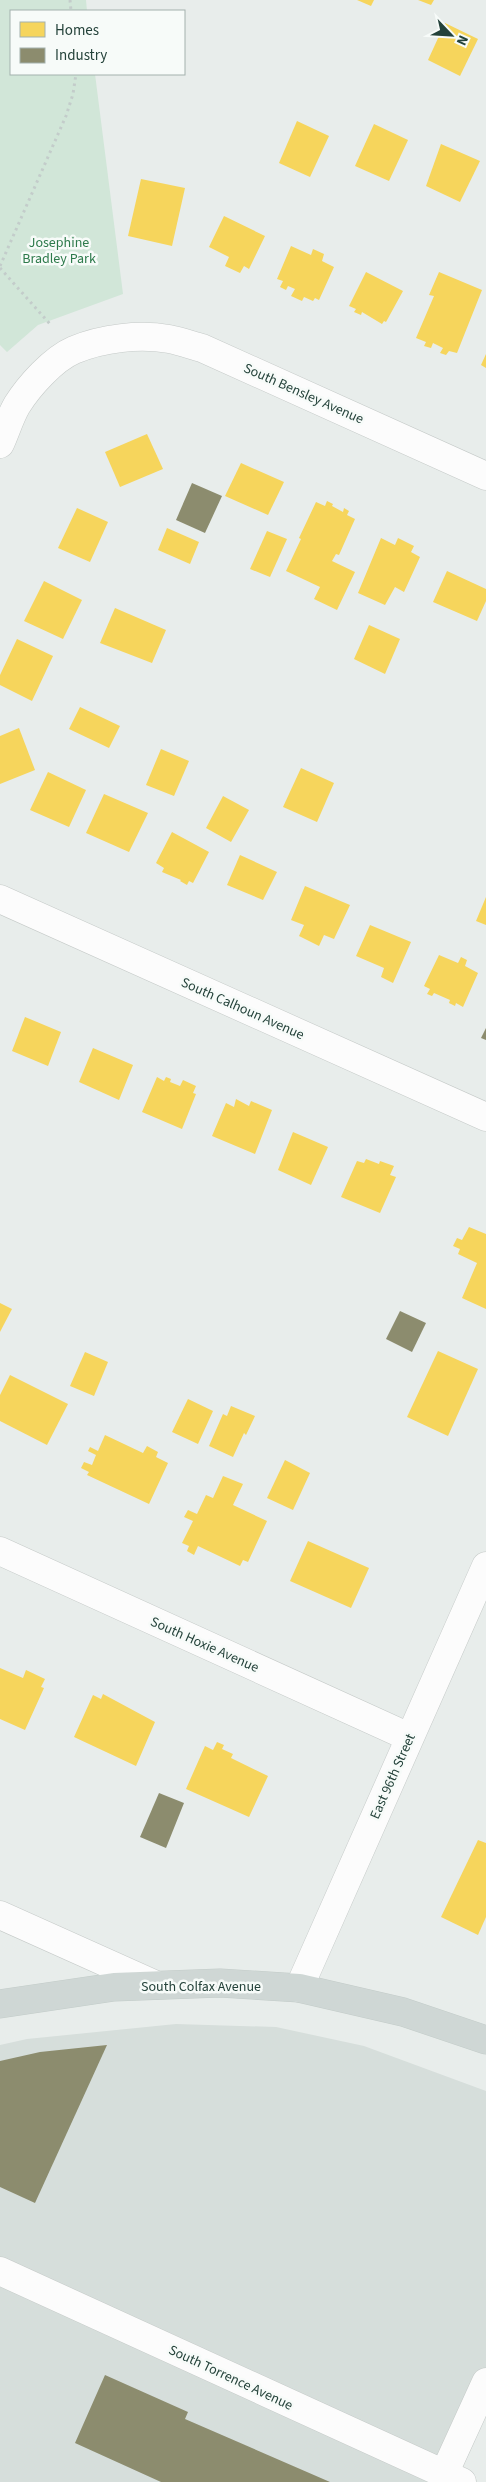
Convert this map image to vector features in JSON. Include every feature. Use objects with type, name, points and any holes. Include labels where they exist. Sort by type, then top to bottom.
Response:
[{"type":"main road","name":"South Colfax Avenue","points":[[0,2004],[114,1987],[220,1983],[299,1988],[403,2012],[486,2040]]},
{"type":"street","name":"South Bensley Avenue","points":[[0,444],[18,405],[37,380],[59,360],[74,350],[115,339],[141,336],[169,339],[202,348],[486,476]]},
{"type":"street","name":"South Calhoun Avenue","points":[[0,899],[486,1117]]},
{"type":"street","name":"South Hoxie Avenue","points":[[0,1551],[409,1737]]},
{"type":"street","name":"East 96th Street","points":[[299,1988],[486,1566]]},
{"type":"street","points":[[0,1915],[156,1985]]},
{"type":"street","name":"South Torrence Avenue","points":[[0,2271],[453,2478]]},
{"type":"street","points":[[453,2478],[486,2382]]},
{"type":"path","points":[[50,325],[0,268],[66,116],[73,94],[76,75]]},
{"type":"shaded area","points":[[176,2024],[276,2027],[364,2046],[486,2091],[486,2401],[449,2482],[0,2482],[0,2045],[27,2039]]},
{"type":"green space","name":"Josephine Bradley Park","points":[[0,0],[86,0],[87,10],[10,10],[10,75],[95,75],[123,294],[38,325],[7,352],[0,345]]},
{"type":"building: Homes","points":[[357,0],[374,0],[371,6]]},
{"type":"building: Homes","points":[[418,0],[434,0],[431,5]]},
{"type":"building: Homes","points":[[445,23],[478,39],[460,76],[428,60]]},
{"type":"building: Homes","points":[[297,121],[329,136],[310,177],[279,163]]},
{"type":"building: Homes","points":[[374,124],[408,140],[389,181],[355,166]]},
{"type":"building: Homes","points":[[441,144],[480,161],[460,202],[426,186]]},
{"type":"building: Homes","points":[[141,179],[185,188],[172,246],[128,236]]},
{"type":"building: Homes","points":[[224,216],[265,236],[249,269],[244,266],[240,273],[225,266],[229,257],[209,247]]},
{"type":"building: Homes","points":[[291,246],[311,255],[313,249],[324,254],[322,261],[334,267],[319,300],[315,298],[313,301],[304,297],[302,301],[291,296],[295,289],[288,286],[286,290],[280,287],[283,281],[277,279]]},
{"type":"building: Homes","points":[[366,272],[403,291],[386,322],[384,321],[382,324],[362,312],[361,315],[354,312],[356,309],[349,306]]},
{"type":"building: Homes","points":[[439,272],[482,290],[457,353],[449,351],[446,355],[440,353],[443,348],[433,343],[431,348],[424,346],[426,342],[416,338],[434,296],[429,295]]},
{"type":"building: Homes","points":[[486,354],[486,368],[481,365]]},
{"type":"building: Homes","points":[[147,434],[163,469],[120,487],[105,452]]},
{"type":"building: Homes","points":[[241,463],[284,482],[268,515],[225,496]]},
{"type":"building: Homes","points":[[327,501],[343,512],[344,508],[349,511],[347,515],[355,519],[339,555],[336,554],[332,561],[355,572],[337,610],[314,599],[320,587],[286,571],[316,502],[325,506]]},
{"type":"building: Homes","points":[[77,508],[108,522],[90,562],[58,548]]},
{"type":"building: Homes","points":[[167,528],[199,542],[190,564],[158,550]]},
{"type":"building: Homes","points":[[267,531],[287,539],[270,577],[250,569]]},
{"type":"building: Homes","points":[[381,538],[395,545],[398,538],[414,546],[411,552],[420,557],[404,592],[395,587],[385,605],[358,593]]},
{"type":"building: Homes","points":[[447,571],[486,589],[486,601],[477,621],[433,602]]},
{"type":"building: Homes","points":[[44,581],[82,600],[63,639],[24,621]]},
{"type":"building: Homes","points":[[115,608],[166,630],[152,663],[100,643]]},
{"type":"building: Homes","points":[[369,625],[400,639],[385,674],[354,659]]},
{"type":"building: Homes","points":[[17,639],[53,656],[32,701],[0,685],[0,675]]},
{"type":"building: Homes","points":[[80,707],[120,726],[109,748],[69,729]]},
{"type":"building: Homes","points":[[19,728],[35,770],[0,784],[0,736]]},
{"type":"building: Homes","points":[[161,749],[189,761],[174,796],[146,785]]},
{"type":"building: Homes","points":[[301,768],[334,783],[317,822],[283,807]]},
{"type":"building: Homes","points":[[48,772],[86,790],[69,827],[30,810]]},
{"type":"building: Homes","points":[[104,794],[148,813],[129,852],[86,833]]},
{"type":"building: Homes","points":[[223,796],[249,810],[231,842],[206,828]]},
{"type":"building: Homes","points":[[172,832],[209,852],[193,883],[189,881],[187,885],[181,880],[162,872],[164,868],[156,863]]},
{"type":"building: Homes","points":[[240,855],[277,872],[263,900],[227,885]]},
{"type":"building: Homes","points":[[305,886],[350,905],[334,939],[324,935],[319,946],[299,936],[304,925],[291,920]]},
{"type":"building: Homes","points":[[486,897],[486,925],[476,921]]},
{"type":"building: Homes","points":[[370,925],[411,942],[393,983],[381,977],[384,968],[356,956]]},
{"type":"building: Homes","points":[[439,955],[458,963],[461,957],[467,960],[465,966],[478,973],[463,1007],[456,1003],[455,1006],[449,1003],[450,1000],[434,993],[432,996],[427,994],[430,989],[424,986]]},
{"type":"building: Homes","points":[[25,1017],[61,1032],[48,1066],[12,1051]]},
{"type":"building: Homes","points":[[93,1048],[133,1065],[119,1100],[79,1082]]},
{"type":"building: Homes","points":[[157,1077],[164,1081],[166,1077],[171,1079],[170,1082],[180,1086],[183,1080],[196,1086],[193,1093],[196,1094],[182,1129],[142,1112]]},
{"type":"building: Homes","points":[[236,1099],[249,1106],[251,1101],[272,1110],[255,1154],[212,1136],[226,1103],[234,1107]]},
{"type":"building: Homes","points":[[293,1132],[328,1147],[311,1185],[278,1170]]},
{"type":"building: Homes","points":[[366,1159],[379,1164],[380,1161],[394,1166],[390,1175],[396,1177],[380,1213],[341,1197],[357,1161],[364,1163]]},
{"type":"building: Homes","points":[[469,1227],[486,1234],[486,1309],[462,1298],[477,1263],[458,1254],[460,1249],[453,1246],[457,1238],[462,1240]]},
{"type":"building: Homes","points":[[0,1303],[12,1309],[0,1332]]},
{"type":"building: Homes","points":[[438,1351],[478,1369],[448,1436],[407,1417]]},
{"type":"building: Homes","points":[[85,1352],[108,1362],[94,1396],[70,1386]]},
{"type":"building: Homes","points":[[10,1375],[68,1404],[47,1445],[0,1421],[0,1395]]},
{"type":"building: Homes","points":[[188,1399],[213,1411],[198,1444],[172,1432]]},
{"type":"building: Homes","points":[[231,1406],[255,1416],[246,1435],[244,1433],[233,1457],[209,1446],[223,1414],[227,1416]]},
{"type":"building: Homes","points":[[105,1435],[143,1453],[147,1446],[158,1452],[156,1457],[168,1463],[149,1504],[87,1475],[89,1472],[81,1468],[84,1462],[92,1465],[96,1455],[88,1451],[90,1447],[98,1451]]},
{"type":"building: Homes","points":[[285,1460],[310,1473],[293,1510],[267,1498]]},
{"type":"building: Homes","points":[[223,1476],[243,1484],[233,1505],[267,1521],[248,1562],[243,1560],[240,1566],[198,1546],[194,1555],[187,1551],[189,1546],[182,1543],[193,1521],[184,1517],[188,1510],[197,1514],[206,1495],[213,1498]]},
{"type":"building: Homes","points":[[308,1541],[369,1568],[351,1608],[290,1581]]},
{"type":"building: Homes","points":[[0,1668],[23,1678],[26,1670],[45,1679],[41,1687],[44,1688],[25,1730],[0,1719]]},
{"type":"building: Homes","points":[[103,1694],[155,1722],[136,1766],[74,1737],[93,1695],[101,1699]]},
{"type":"building: Homes","points":[[217,1742],[224,1745],[222,1749],[233,1754],[231,1758],[268,1776],[249,1817],[186,1789],[205,1746],[213,1750]]},
{"type":"building: Homes","points":[[478,1840],[486,1843],[486,1917],[478,1935],[441,1917]]},
{"type":"building: Industry","points":[[192,483],[222,496],[205,533],[176,520]]},
{"type":"building: Industry","points":[[486,1028],[486,1040],[481,1038]]},
{"type":"building: Industry","points":[[400,1311],[426,1323],[412,1352],[386,1339]]},
{"type":"building: Industry","points":[[159,1793],[184,1803],[166,1848],[140,1837]]},
{"type":"building: Industry","points":[[107,2045],[35,2203],[0,2187],[0,2061],[40,2052]]},
{"type":"building: Industry","points":[[105,2375],[188,2412],[185,2419],[330,2482],[161,2482],[75,2443]]}]
